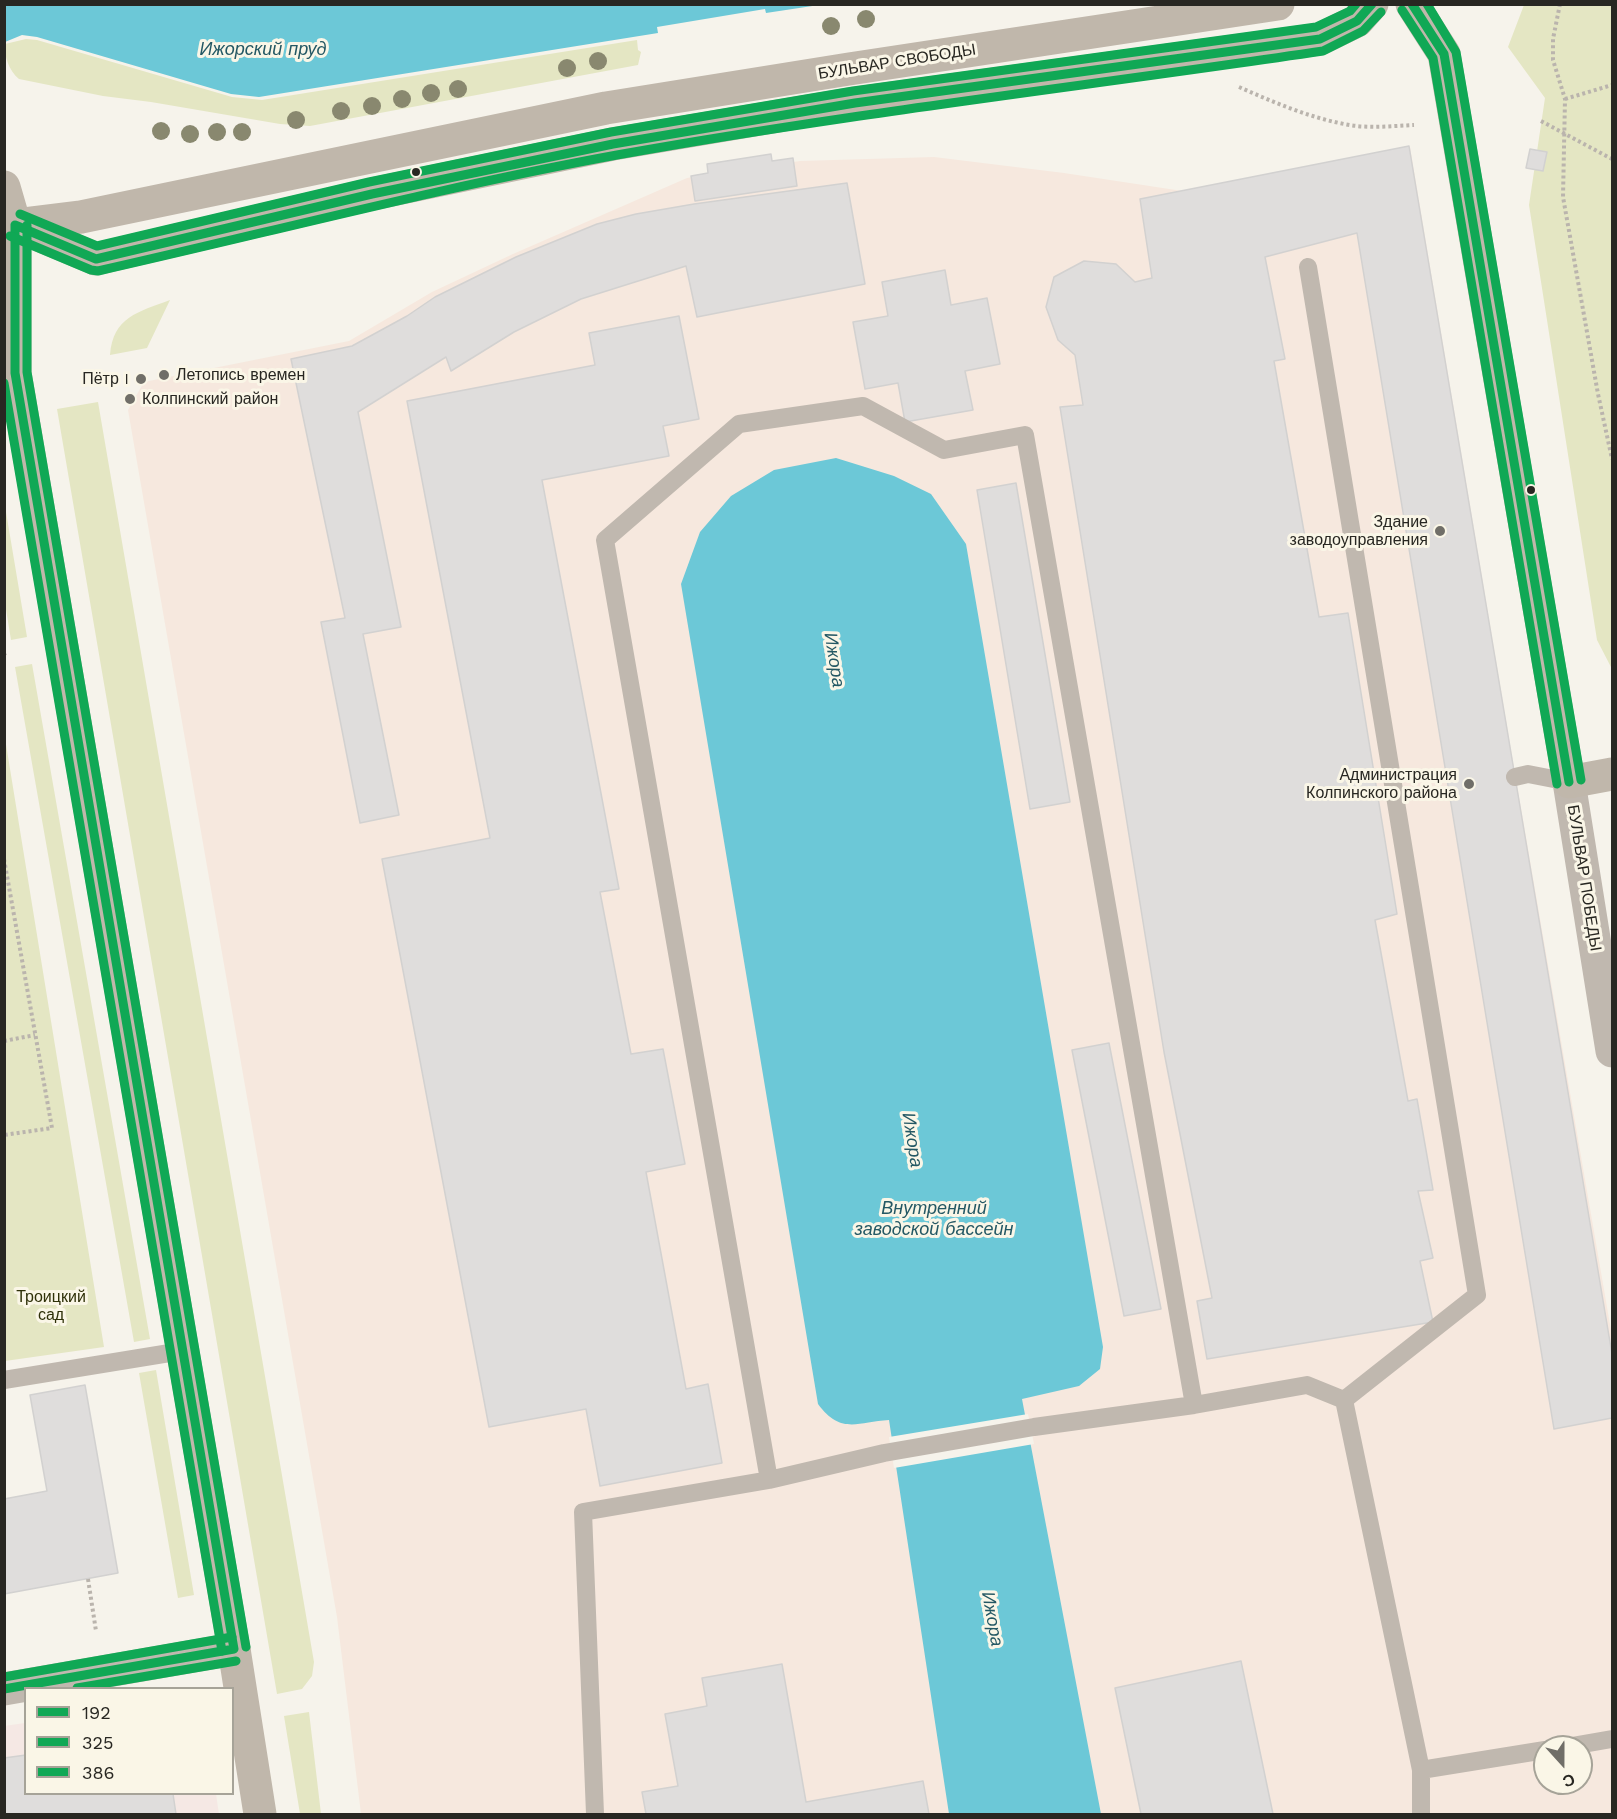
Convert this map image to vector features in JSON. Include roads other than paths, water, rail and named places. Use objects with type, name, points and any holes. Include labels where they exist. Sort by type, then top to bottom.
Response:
[{"type":"main road","name":"БУЛЬВАР СВОБОДЫ","points":[[15,225],[81,217],[606,108],[1278,4]]},
{"type":"main road","name":"БУЛЬВАР СВОБОДЫ","points":[[15,225],[96,259],[372,194],[613,144],[855,103],[1320,39],[1357,21],[1372,4]]},
{"type":"main road","name":"БУЛЬВАР ПОБЕДЫ","points":[[1412,4],[1444,54],[1569,782]]},
{"type":"main road","points":[[4,187],[15,225],[15,373],[234,1649],[260,1815]]},
{"type":"main road","points":[[1569,782],[1612,774]]},
{"type":"street","name":"БУЛЬВАР ПОБЕДЫ","points":[[1569,782],[1612,1051]]},
{"type":"street","points":[[4,1689],[234,1649]]},
{"type":"lane","points":[[1308,267],[1477,1295],[1344,1400]]},
{"type":"lane","points":[[769,1480],[604,540],[739,424],[863,406],[944,450],[1025,435],[1194,1405]]},
{"type":"lane","points":[[1515,777],[1528,774],[1569,782]]},
{"type":"lane","points":[[4,1380],[183,1351]]},
{"type":"lane","points":[[595,1815],[583,1512],[769,1480],[884,1453],[1308,1385],[1344,1400]]},
{"type":"lane","points":[[1344,1400],[1421,1770],[1421,1815]]},
{"type":"lane","points":[[1593,1742],[1612,1739]]},
{"type":"lane","points":[[1421,1770],[1533,1752]]},
{"type":"water","name":"Ижорский пруд","points":[[5,4],[819,5],[766,13],[765,9],[657,27],[658,33],[259,97],[231,94],[37,37],[22,35],[5,42]]},
{"type":"water","name":"Внутренний заводской бассейн","points":[[836,458],[894,476],[931,494],[966,544],[1103,1347],[1100,1369],[1079,1386],[1022,1399],[1101,1814],[949,1814],[889,1420],[859,1424],[842,1423],[826,1414],[818,1404],[681,584],[700,532],[731,496],[774,470]]},
{"type":"place","name":"Летопись времен","points":[[164,375]]},
{"type":"place","name":"Пётр I","points":[[141,379]]},
{"type":"place","name":"Колпинский район","points":[[130,399]]},
{"type":"place","name":"Здание заводоуправления","points":[[1440,531]]},
{"type":"place","name":"Администрация Колпинского района","points":[[1469,784]]},
{"type":"water label","name":"Ижора","points":[[834,660]]},
{"type":"water label","name":"Ижора","points":[[912,1140]]},
{"type":"water label","name":"Ижора","points":[[992,1619]]},
{"type":"park label","name":"Троицкий сад","points":[[51,1306]]}]
